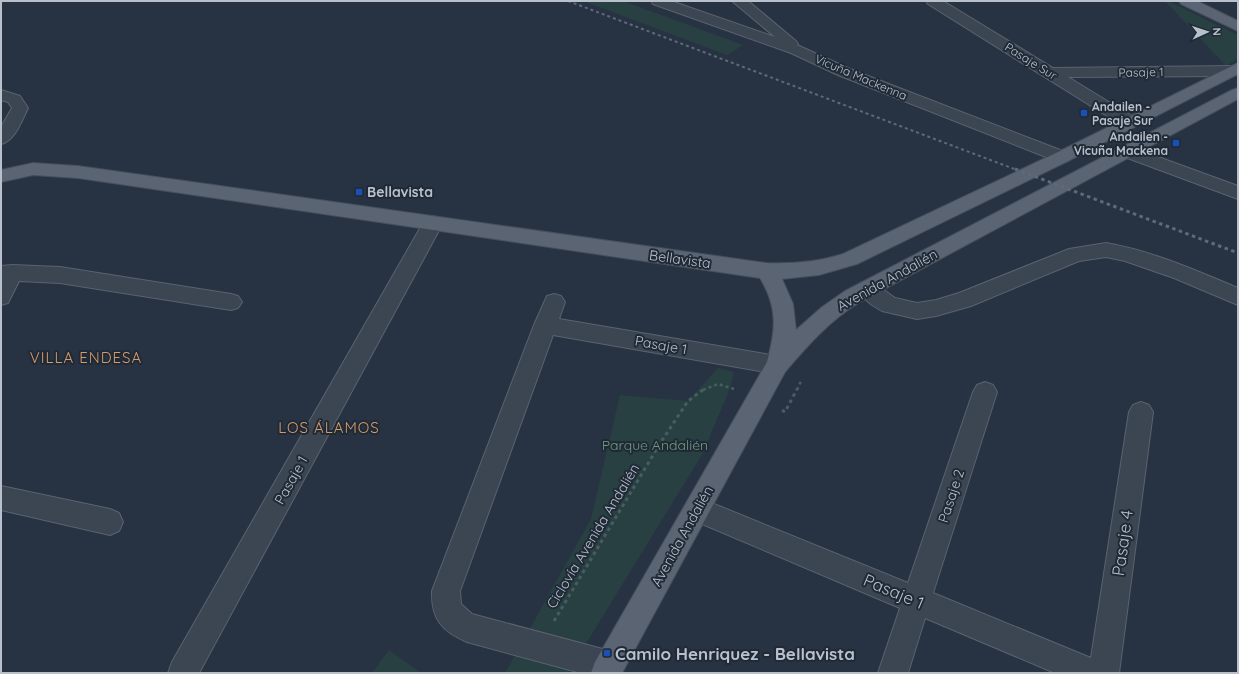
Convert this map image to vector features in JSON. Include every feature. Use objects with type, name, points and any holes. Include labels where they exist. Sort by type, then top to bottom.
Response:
[{"type":"main road","points":[[1186,1],[1238,27]]},
{"type":"main road","points":[[766,271],[784,272],[818,269],[850,259],[1062,157],[1235,69]]},
{"type":"main road","name":"Avenida Andalién","points":[[608,669],[777,365],[802,337],[820,320],[838,306],[867,289],[1238,93]]},
{"type":"main road","name":"Bellavista","points":[[1,176],[33,169],[59,170],[766,271]]},
{"type":"main road","points":[[766,271],[774,283],[784,308],[786,327],[784,346],[777,365]]},
{"type":"street","name":"Vicuña Mackenna","points":[[658,1],[796,50],[844,72],[1062,157]]},
{"type":"street","points":[[739,1],[778,31],[796,50]]},
{"type":"street","name":"Pasaje Sur","points":[[933,1],[1129,122]]},
{"type":"street","name":"Pasaje 1","points":[[1050,73],[1235,69]]},
{"type":"street","points":[[1,95],[14,99],[20,108],[7,132],[1,139]]},
{"type":"street","points":[[1128,152],[1238,193]]},
{"type":"street","name":"Pasaje 1","points":[[183,673],[433,223]]},
{"type":"street","points":[[867,289],[879,299],[890,305],[917,311],[936,308],[964,300],[1076,254],[1106,250],[1128,254],[1174,270],[1238,297]]},
{"type":"street","points":[[1,297],[6,274],[60,275],[231,302]]},
{"type":"street","name":"Pasaje 1","points":[[608,669],[539,646],[467,627],[456,622],[448,613],[445,602],[446,591],[550,314],[777,365]]},
{"type":"street","name":"Pasaje 2","points":[[893,673],[985,392]]},
{"type":"street","name":"Pasaje 4","points":[[1104,673],[1141,412]]},
{"type":"street","points":[[1,498],[110,522]]},
{"type":"street","name":"Pasaje 1","points":[[697,509],[1091,673]]},
{"type":"path","name":"Ciclovía Avenida Andalién","points":[[539,646],[659,446],[688,401],[705,388],[718,384],[785,412],[804,375]]},
{"type":"green space","points":[[583,1],[623,1],[743,45],[727,55]]},
{"type":"green space","points":[[1165,1],[1168,1],[1238,35],[1238,59],[1226,66]]},
{"type":"green space","name":"Parque Andalién","points":[[718,368],[734,372],[730,388],[703,453],[568,673],[505,673],[591,519],[620,395],[688,401]]},
{"type":"green space","points":[[389,650],[421,673],[372,673]]},
{"type":"railway","points":[[568,1],[1017,170]]},
{"type":"railway","points":[[1015,169],[1238,253]]},
{"type":"place","name":"Andailen - Pasaje Sur","points":[[1084,113]]},
{"type":"place","name":"Andailen - Vicuña Mackena","points":[[1176,143]]},
{"type":"place","name":"Bellavista","points":[[359,192]]},
{"type":"place","name":"Camilo Henriquez - Bellavista","points":[[607,653]]},
{"type":"district","name":"VILLA ENDESA","points":[[86,357]]},
{"type":"district","name":"LOS ÁLAMOS","points":[[329,427]]}]
